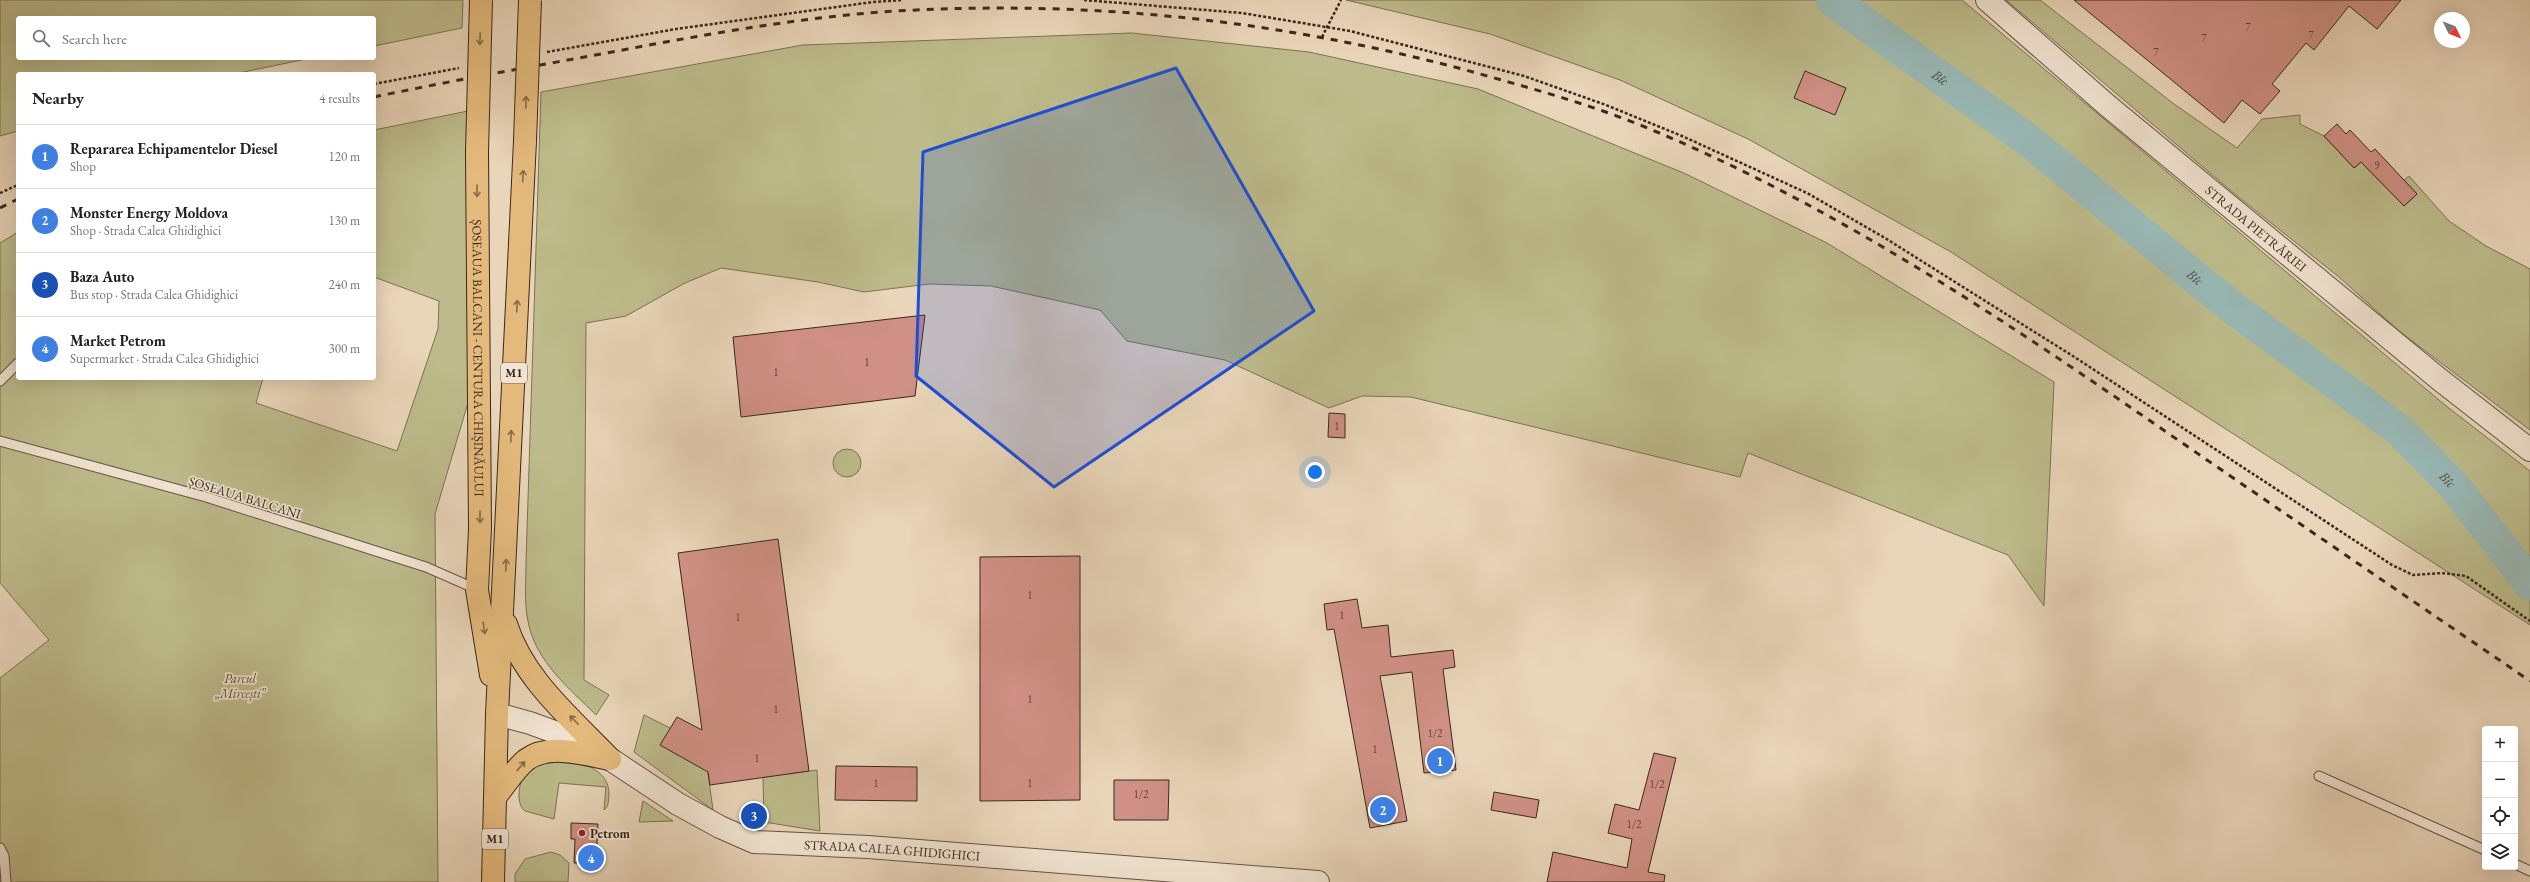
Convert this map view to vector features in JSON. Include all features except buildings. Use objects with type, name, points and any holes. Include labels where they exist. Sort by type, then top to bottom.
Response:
[{"type":"highway","name":"ȘOSEAUA BALCANI - CENTURA CHIȘINĂULUI","points":[[481,0],[477,152],[480,529],[477,590],[497,714]]},
{"type":"highway","name":"ȘOSEAUA BALCANI - CENTURA CHIȘINĂULUI","points":[[493,882],[497,714],[504,616],[530,0]]},
{"type":"highway","points":[[504,616],[511,639],[531,676],[610,759]]},
{"type":"highway","points":[[496,796],[526,760],[543,752],[569,751],[610,759]]},
{"type":"street","name":"STRADA PIETRĂRIEI","points":[[1987,0],[2108,106],[2439,379],[2530,450]]},
{"type":"street","name":"STRADA CALEA GHIDIGHICI","points":[[497,714],[552,731],[610,759],[678,804],[720,828],[754,842],[868,847],[1318,882]]},
{"type":"lane","points":[[0,381],[16,365]]},
{"type":"lane","name":"ȘOSEAUA BALCANI","points":[[0,442],[206,497],[426,566],[477,590]]},
{"type":"lane","points":[[2319,776],[2482,849]]},
{"type":"lane","points":[[0,848],[4,856],[6,882]]},
{"type":"lane","points":[[2518,865],[2530,870]]},
{"type":"path","points":[[539,53],[676,29],[873,2],[903,0]]},
{"type":"path","points":[[1084,0],[1242,13],[1350,31],[1524,76],[1606,105],[1682,136],[1807,193],[1986,301],[2392,565],[2413,575],[2442,573],[2466,576],[2530,621]]},
{"type":"path","points":[[1322,37],[1341,0]]},
{"type":"path","points":[[376,84],[463,68]]},
{"type":"path","points":[[0,193],[16,186]]},
{"type":"highlighted area","points":[[1176,68],[1314,311],[1054,487],[916,376],[923,152]]},
{"type":"green space","points":[[0,0],[463,0],[462,28],[376,46],[376,16],[16,16],[16,60],[301,60],[244,72],[16,72],[16,132],[0,136]]},
{"type":"green space","points":[[1346,0],[1962,0],[2445,405],[2530,471],[2530,625],[1951,252],[1748,139],[1620,80],[1490,34]]},
{"type":"green space","points":[[2006,0],[2040,0],[2174,104],[2237,148],[2262,119],[2300,115],[2300,124],[2324,136],[2354,168],[2361,162],[2404,206],[2417,194],[2404,180],[2409,176],[2449,221],[2486,246],[2530,269],[2530,430],[2399,331],[2339,277],[2236,195]]},
{"type":"green space","points":[[1132,33],[1309,52],[1478,89],[1686,174],[1827,243],[2054,382],[2044,606],[2008,555],[1748,453],[1740,477],[1411,397],[1362,396],[1329,408],[1225,360],[1127,341],[1100,310],[991,286],[929,284],[864,292],[818,282],[721,268],[685,283],[626,316],[586,323],[584,680],[609,695],[596,715],[564,684],[545,661],[532,635],[526,607],[526,562],[541,92],[803,45]]},
{"type":"green space","name":"Parcul „Mircești”","points":[[468,111],[470,396],[435,514],[438,882],[0,882],[0,678],[49,640],[0,583],[0,243],[16,233],[16,380],[262,380],[256,403],[397,451],[438,329],[439,301],[376,278],[376,130]]},
{"type":"green space","points":[[847,449],[857,453],[861,463],[857,473],[847,477],[837,473],[833,463],[837,453]]},
{"type":"green space","points":[[644,715],[704,745],[713,810],[634,752]]},
{"type":"green space","points":[[567,758],[596,770],[606,780],[609,796],[608,805],[606,808],[604,810],[606,787],[559,783],[554,819],[525,811],[521,806],[519,797],[520,784],[524,776],[534,767]]},
{"type":"green space","points":[[817,770],[820,831],[764,822],[763,777]]},
{"type":"green space","points":[[643,801],[673,821],[639,822]]},
{"type":"green space","points":[[551,852],[560,855],[569,863],[568,882],[515,882],[515,874],[525,859]]},
{"type":"waterway","name":"Bîc","points":[[1832,0],[2028,140],[2229,305],[2398,429],[2455,487],[2530,584]]},
{"type":"railway","points":[[376,97],[686,38],[755,27],[825,17],[896,11],[969,8],[1112,12],[1254,26],[1325,38],[1466,70],[1579,103],[1645,127],[1714,157],[1781,190],[1847,226],[1911,264],[2038,345],[2530,681]]},
{"type":"railway","points":[[0,208],[16,200]]},
{"type":"place","name":"Repararea Echipamentelor Diesel","points":[[1440,761]]},
{"type":"place","name":"Monster Energy Moldova","points":[[1383,810]]},
{"type":"place","name":"Baza Auto","points":[[754,816]]},
{"type":"place","name":"Petrom","points":[[582,833]]},
{"type":"place","name":"Market Petrom","points":[[591,858]]}]
